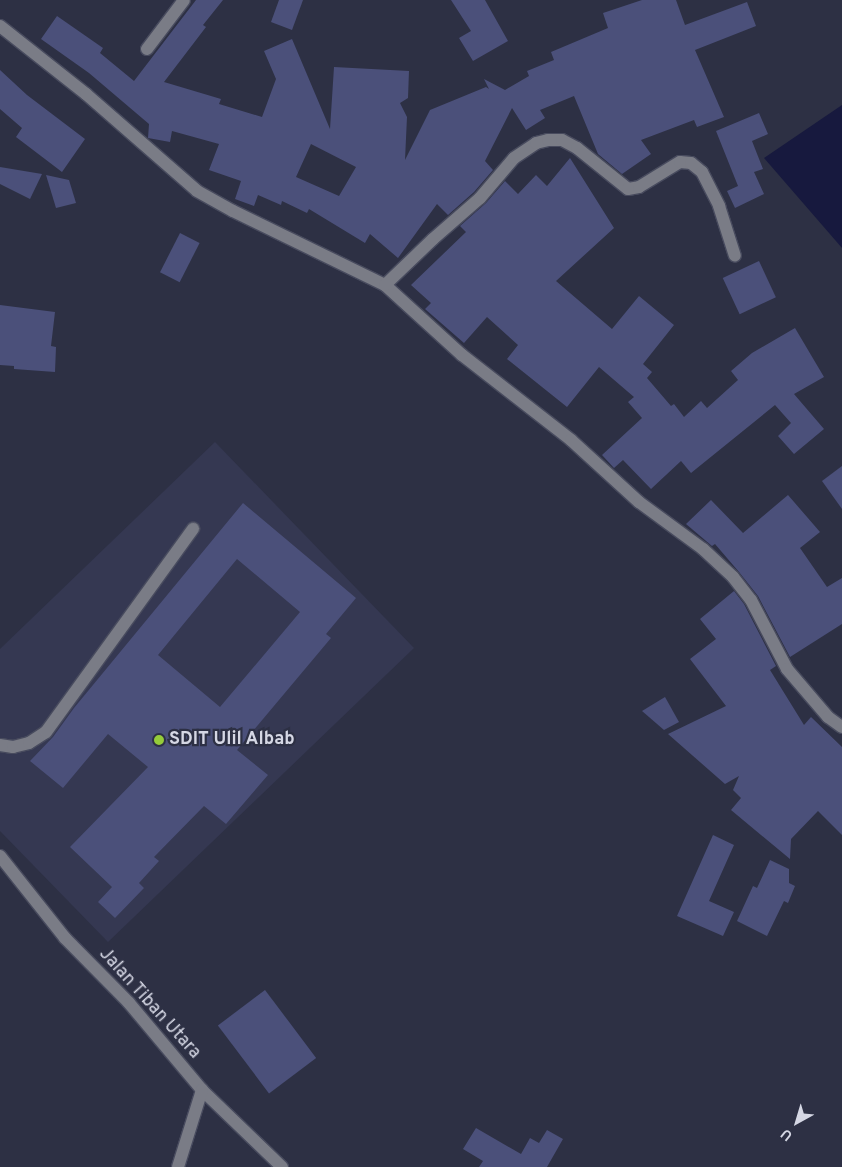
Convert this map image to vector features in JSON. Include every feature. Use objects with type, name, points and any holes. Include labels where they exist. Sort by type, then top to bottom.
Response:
[{"type":"street","points":[[147,49],[184,0]]},
{"type":"street","points":[[0,26],[86,94],[197,191],[233,211],[385,285],[462,355],[571,440],[639,502],[703,549],[733,577],[751,600],[788,669],[828,717],[842,727]]},
{"type":"street","points":[[385,285],[433,239],[480,198],[514,158],[536,143],[548,140],[562,140],[577,148],[628,189],[639,187],[680,162],[691,163],[702,172],[719,206],[735,256]]},
{"type":"street","points":[[0,745],[14,747],[29,743],[46,732],[193,529]]},
{"type":"street","name":"Jalan Tiban Utara","points":[[0,856],[65,938],[129,1003],[202,1090],[282,1167]]},
{"type":"street","points":[[178,1167],[202,1090]]},
{"type":"shaded area","points":[[842,105],[842,248],[764,158]]},
{"type":"shaded area","name":"SDIT Ulil Albab","points":[[215,442],[414,648],[108,942],[0,831],[0,649]]},
{"type":"building","points":[[196,0],[223,0],[203,25],[206,27],[164,82],[221,99],[219,104],[262,117],[276,79],[264,51],[292,39],[330,129],[334,67],[409,71],[408,98],[400,103],[407,117],[405,160],[430,110],[486,87],[489,89],[484,79],[505,90],[529,76],[527,71],[554,60],[551,52],[608,28],[603,13],[642,0],[676,0],[685,25],[747,2],[756,26],[695,50],[724,117],[697,127],[694,120],[641,140],[651,154],[622,174],[598,154],[574,96],[540,110],[545,118],[526,130],[512,108],[485,161],[493,170],[474,192],[448,215],[437,204],[398,258],[370,234],[365,243],[309,209],[307,213],[282,201],[281,205],[258,195],[254,206],[235,199],[241,181],[209,170],[219,144],[172,131],[170,142],[148,138],[149,124],[89,73],[41,39],[57,16],[103,48],[100,53],[134,81]],"holes":[[[311,144],[356,167],[339,196],[296,177]]]},
{"type":"building","points":[[279,0],[303,0],[292,30],[271,22]]},
{"type":"building","points":[[451,0],[485,0],[508,41],[473,61],[459,38],[471,31]]},
{"type":"building","points":[[0,70],[27,95],[85,139],[62,172],[16,137],[22,128],[0,109]]},
{"type":"building","points":[[759,113],[768,134],[752,141],[763,169],[754,172],[764,194],[735,208],[727,191],[738,186],[716,131]]},
{"type":"building","points":[[570,158],[614,228],[556,281],[612,329],[639,296],[674,325],[643,364],[652,372],[647,378],[671,406],[674,404],[684,417],[701,401],[707,408],[738,380],[731,371],[752,353],[795,328],[824,377],[794,394],[824,429],[794,454],[778,436],[791,423],[775,405],[691,473],[681,461],[651,489],[623,460],[614,468],[602,455],[642,418],[628,402],[634,397],[599,367],[567,407],[507,359],[518,345],[487,317],[464,343],[425,309],[431,303],[411,285],[466,232],[460,226],[486,203],[505,181],[518,194],[536,175],[547,186]]},
{"type":"building","points":[[0,167],[42,174],[30,199],[0,184]]},
{"type":"building","points":[[46,175],[69,180],[76,203],[56,208]]},
{"type":"building","points":[[180,233],[200,243],[180,282],[160,272]]},
{"type":"building","points":[[759,261],[776,297],[740,314],[723,278]]},
{"type":"building","points":[[0,305],[55,312],[51,346],[56,347],[55,372],[14,369],[14,366],[0,365]]},
{"type":"building","points":[[842,466],[842,509],[822,481]]},
{"type":"building","points":[[788,495],[820,532],[800,548],[827,587],[842,578],[842,624],[790,657],[758,596],[715,544],[712,546],[686,524],[711,500],[743,533]]},
{"type":"building","points":[[243,503],[356,598],[326,634],[331,638],[237,750],[268,775],[226,824],[204,806],[154,857],[159,861],[139,883],[144,888],[115,918],[98,902],[112,887],[70,847],[148,767],[108,734],[63,788],[30,761],[53,737],[74,708]],"holes":[[[237,559],[300,612],[220,707],[158,655]]]},
{"type":"building","points":[[734,591],[744,604],[776,666],[770,670],[804,725],[811,717],[842,747],[842,835],[818,811],[791,839],[790,859],[731,810],[741,798],[733,790],[739,776],[725,784],[668,734],[726,706],[690,659],[716,639],[700,619]]},
{"type":"building","points":[[665,697],[679,722],[664,730],[642,711]]},
{"type":"building","points":[[713,835],[734,845],[709,901],[734,912],[723,936],[677,916]]},
{"type":"building","points":[[770,860],[789,869],[789,883],[795,886],[788,903],[784,901],[767,936],[737,921],[753,886],[757,888]]},
{"type":"building","points":[[265,990],[316,1058],[269,1093],[218,1026]]},
{"type":"building","points":[[476,1128],[521,1154],[530,1138],[539,1143],[547,1130],[563,1139],[547,1167],[479,1167],[483,1161],[463,1149]]},
{"type":"place","name":"SDIT Ulil Albab","points":[[159,740]]}]
